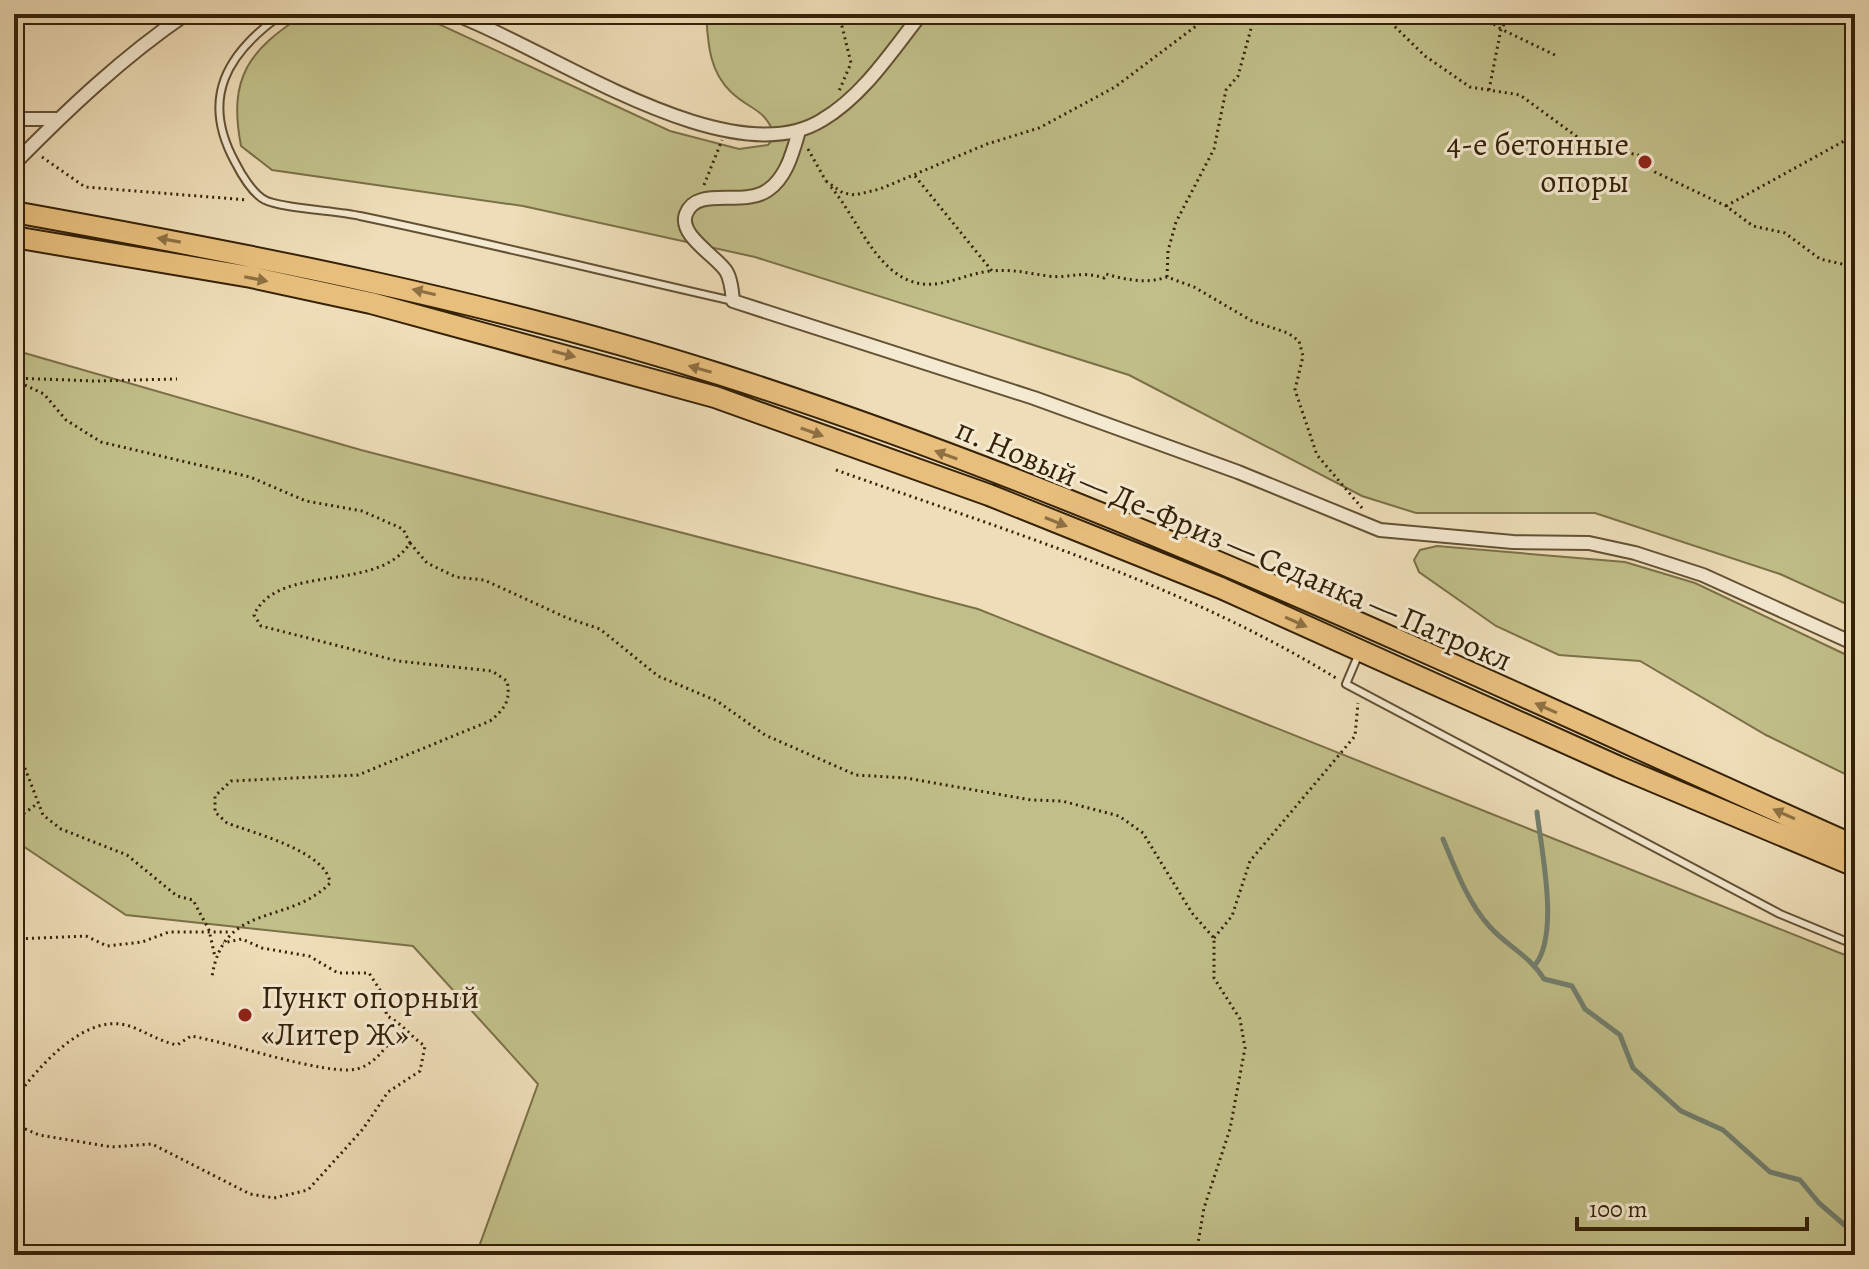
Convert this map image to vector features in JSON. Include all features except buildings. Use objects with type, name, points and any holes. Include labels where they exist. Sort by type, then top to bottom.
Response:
[{"type":"highway","name":"п. Новый — Де-Фриз — Седанка — Патрокл","points":[[14,212],[263,256],[383,282],[500,310],[723,376],[996,472],[1213,560],[1855,846]]},
{"type":"highway","name":"п. Новый — Де-Фриз — Седанка — Патрокл","points":[[14,237],[251,277],[371,303],[715,397],[989,495],[1221,588],[1619,767],[1855,866]]},
{"type":"street","points":[[14,164],[56,119],[153,36],[186,14]]},
{"type":"street","points":[[454,14],[640,103],[726,129],[764,134],[799,131],[821,121],[850,100],[921,14]]},
{"type":"street","points":[[14,119],[56,119]]},
{"type":"street","points":[[799,131],[787,167],[770,189],[744,200],[707,197],[696,200],[686,214],[685,226],[728,274],[733,301],[1034,398],[1238,472],[1380,530],[1513,542],[1589,543],[1635,553],[1703,575],[1855,644]]},
{"type":"lane","points":[[282,14],[241,47],[230,62],[219,113],[219,130],[230,153],[242,175],[264,200],[357,215],[733,301]]},
{"type":"lane","points":[[1357,658],[1346,684],[1780,914],[1855,945]]},
{"type":"path","points":[[821,121],[851,63],[839,14]]},
{"type":"path","points":[[826,181],[843,193],[855,195],[915,176],[987,144],[1039,128],[1115,87],[1212,14]]},
{"type":"path","points":[[1167,277],[1176,222],[1206,170],[1221,129],[1226,90],[1238,76],[1255,14]]},
{"type":"path","points":[[1391,14],[1384,16],[1425,56],[1470,87],[1520,95],[1587,144],[1638,155],[1655,172],[1726,206],[1753,226],[1785,233],[1820,259],[1855,267]]},
{"type":"path","points":[[1479,14],[1501,29],[1557,56]]},
{"type":"path","points":[[1489,90],[1501,29],[1511,14]]},
{"type":"path","points":[[696,200],[726,129]]},
{"type":"path","points":[[799,131],[826,181],[897,277],[939,284],[1018,268],[1052,277],[1084,272],[1104,278],[1106,274],[1142,280],[1167,277],[1194,287],[1252,321],[1288,333],[1299,341],[1303,356],[1295,390],[1317,455],[1362,508]]},
{"type":"path","points":[[1726,206],[1855,135]]},
{"type":"path","points":[[31,146],[59,172],[85,187],[191,198],[264,200]]},
{"type":"path","points":[[915,176],[992,271]]},
{"type":"path","points":[[14,379],[177,379]]},
{"type":"path","points":[[14,379],[44,394],[66,420],[101,442],[250,477],[306,501],[362,511],[403,529],[427,563],[456,577],[484,580],[567,618],[600,629],[658,676],[717,701],[765,735],[856,775],[906,778],[1031,800],[1062,801],[1119,816],[1143,833],[1192,913],[1214,938]]},
{"type":"path","points":[[836,470],[1084,560],[1290,649],[1346,684]]},
{"type":"path","points":[[212,977],[215,957],[231,932],[252,920],[317,896],[330,883],[329,873],[315,858],[227,823],[215,812],[215,796],[231,781],[358,775],[490,721],[503,711],[510,695],[507,681],[492,671],[398,661],[276,631],[261,626],[254,615],[260,601],[276,592],[382,567],[401,556],[410,543]]},
{"type":"path","points":[[1196,1255],[1204,1208],[1230,1129],[1245,1048],[1240,1019],[1214,978],[1214,938],[1232,916],[1250,861],[1355,736],[1360,691]]},
{"type":"path","points":[[14,740],[43,815],[61,829],[127,855],[177,896],[193,900],[209,930],[215,957]]},
{"type":"path","points":[[14,821],[38,803]]},
{"type":"path","points":[[14,939],[86,936],[107,946],[142,942],[169,932],[231,932]]},
{"type":"path","points":[[14,1124],[39,1135],[112,1147],[152,1144],[250,1194],[274,1198],[308,1190],[363,1129],[388,1092],[420,1071],[425,1046],[413,1038],[402,1024],[387,1016],[380,990],[369,973],[338,973],[309,956],[262,948],[242,939],[222,943]]},
{"type":"path","points":[[14,1100],[44,1060],[94,1026],[132,1027],[156,1041],[177,1045],[191,1036],[289,1060],[356,1069],[377,1059],[390,1042],[413,1038]]},
{"type":"shaded area","points":[[305,14],[417,14],[670,131],[739,149],[768,145],[775,136],[762,114],[731,92],[718,75],[709,46],[706,14],[1855,14],[1855,608],[1780,574],[1595,513],[1416,513],[1362,496],[1129,375],[755,257],[523,206],[272,170],[241,146],[238,102],[241,84],[256,54],[269,40]]},
{"type":"shaded area","points":[[14,350],[361,450],[978,609],[1855,959],[1855,1255],[476,1255],[538,1084],[413,946],[126,915],[14,840]]},
{"type":"shaded area","points":[[1437,546],[1625,562],[1695,583],[1855,659],[1855,779],[1766,735],[1640,661],[1559,655],[1496,626],[1419,572],[1414,560],[1420,550]]},
{"type":"waterway","points":[[1535,965],[1542,951],[1548,913],[1537,812]]},
{"type":"waterway","points":[[1443,839],[1457,873],[1482,918],[1544,979],[1572,986],[1585,1009],[1620,1035],[1633,1068],[1681,1111],[1723,1130],[1770,1172],[1800,1180],[1819,1203],[1855,1234]]},
{"type":"place","name":"4-е бетонные опоры","points":[[1645,162]]},
{"type":"place","name":"Пункт опорный «Литер Ж»","points":[[245,1015]]}]
